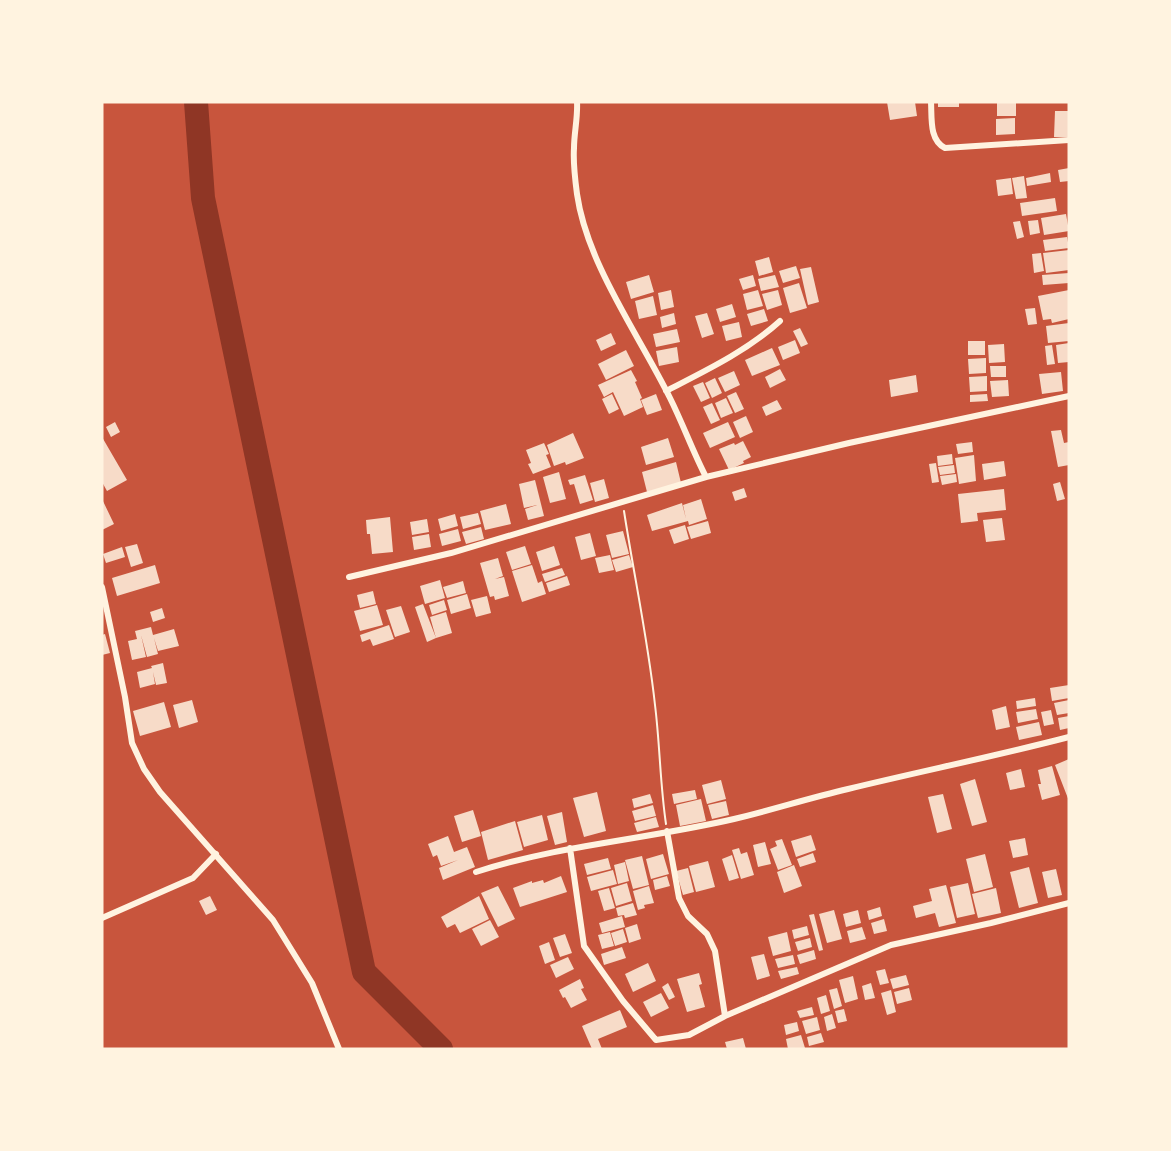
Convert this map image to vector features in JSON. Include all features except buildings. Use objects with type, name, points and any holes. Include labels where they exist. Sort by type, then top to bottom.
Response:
[{"type":"street","points":[[577,102],[574,149],[577,193],[584,224],[594,253],[666,391],[706,477]]},
{"type":"street","points":[[931,102],[933,133],[939,144],[945,148],[1069,141]]},
{"type":"street","points":[[666,391],[721,362],[767,333],[780,321]]},
{"type":"street","points":[[349,577],[451,554],[706,477],[849,443],[1069,396]]},
{"type":"street","points":[[102,587],[105,627],[125,697],[132,743],[144,769],[160,792],[279,929],[312,983],[339,1049]]},
{"type":"street","points":[[476,872],[510,861],[570,848],[733,819],[844,790],[1069,737]]},
{"type":"street","points":[[667,831],[679,898],[688,916],[707,934],[715,951],[725,1016]]},
{"type":"street","points":[[570,848],[584,946],[599,969],[656,1040],[689,1035],[725,1016],[891,945],[1069,903]]},
{"type":"street","points":[[102,918],[193,878],[216,854]]},
{"type":"path","points":[[623,503],[655,704],[667,831]]},
{"type":"waterway","points":[[196,102],[203,198],[364,972],[441,1049]]}]
